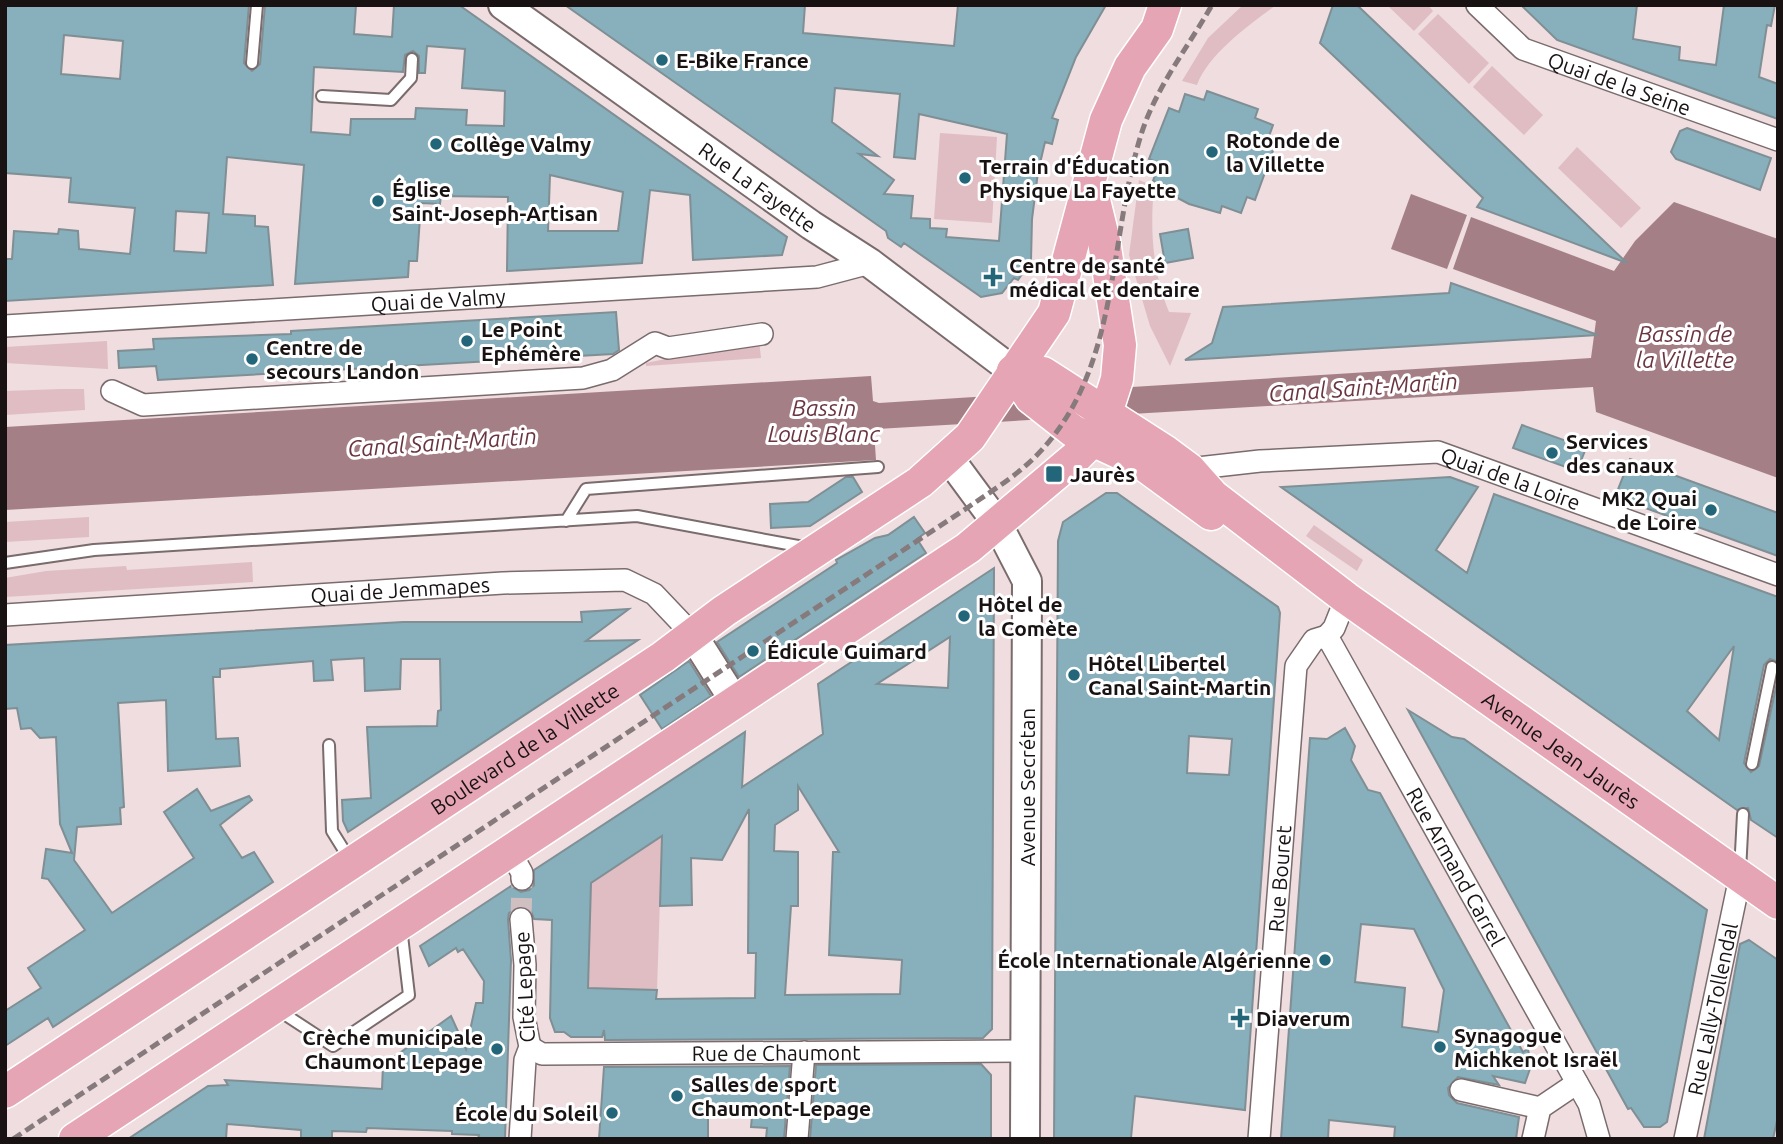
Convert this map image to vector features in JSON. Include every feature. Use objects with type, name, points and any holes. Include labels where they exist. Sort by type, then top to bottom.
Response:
[{"type":"main road","name":"Rue La Fayette","points":[[503,5],[811,225],[870,263],[1013,372]]},
{"type":"main road","name":"Boulevard de la Villette","points":[[5,1092],[920,482],[949,458],[970,437],[1058,304],[1090,175],[1115,99],[1130,67],[1161,17],[1189,5]]},
{"type":"main road","points":[[75,1139],[401,924],[516,866],[735,702],[968,548],[1092,441],[1106,413],[1117,379],[1120,345],[1090,175]]},
{"type":"main road","name":"Avenue Jean Jaurès","points":[[1013,372],[1043,373],[1189,469],[1213,496],[1346,598],[1778,903]]},
{"type":"main road","name":"Avenue Jean Jaurès","points":[[1013,372],[1031,398],[1073,432],[1140,462],[1241,535],[1346,598]]},
{"type":"main road","name":"Avenue Secrétan","points":[[949,458],[997,523],[1027,581],[1025,1139]]},
{"type":"main road","name":"Quai de Jemmapes","points":[[692,634],[735,702]]},
{"type":"street","name":"Quai de la Seine","points":[[1477,5],[1523,49],[1778,140]]},
{"type":"street","name":"Quai de Valmy","points":[[5,326],[817,277],[870,263]]},
{"type":"street","points":[[112,391],[143,405],[583,378],[621,373],[655,343],[668,348],[762,334]]},
{"type":"street","name":"Quai de la Loire","points":[[1189,469],[1261,461],[1438,452],[1778,575]]},
{"type":"street","name":"Quai de Jemmapes","points":[[5,615],[503,583],[625,580],[654,594],[692,634]]},
{"type":"street","points":[[1327,636],[1346,598]]},
{"type":"street","name":"Rue Armand Carrel","points":[[1327,636],[1589,1104],[1599,1139]]},
{"type":"street","name":"Rue Bouret","points":[[1259,1139],[1296,666],[1314,640],[1327,636]]},
{"type":"street","name":"Rue Lally-Tollendal","points":[[1685,1139],[1740,877]]},
{"type":"street","name":"Cité Lepage","points":[[520,1139],[525,1060],[530,1047],[524,1017],[525,965],[521,919]]},
{"type":"street","name":"Rue de Chaumont","points":[[530,1047],[542,1054],[1026,1051]]},
{"type":"street","points":[[797,1139],[804,1052]]},
{"type":"street","points":[[1533,1139],[1540,1108],[1577,1083]]},
{"type":"street","points":[[1461,1090],[1540,1108]]},
{"type":"street","points":[[1589,1104],[1614,1139]]},
{"type":"lane","points":[[252,63],[257,5]]},
{"type":"lane","points":[[322,96],[391,100],[411,78],[412,59]]},
{"type":"lane","points":[[566,520],[586,489],[878,467]]},
{"type":"lane","points":[[5,563],[94,550],[637,516],[818,549]]},
{"type":"lane","points":[[1752,764],[1772,667]]},
{"type":"lane","points":[[329,745],[332,831],[351,862]]},
{"type":"lane","points":[[1740,877],[1742,814]]},
{"type":"lane","points":[[272,1007],[333,1045],[409,995],[401,924]]},
{"type":"shaded area","points":[[1243,5],[1276,5],[1242,30],[1220,51],[1202,73],[1197,85],[1182,81],[1208,38]]},
{"type":"shaded area","points":[[1387,5],[1428,5],[1433,11],[1414,31]]},
{"type":"shaded area","points":[[1438,14],[1489,63],[1469,84],[1418,34]]},
{"type":"shaded area","points":[[1492,66],[1543,115],[1524,135],[1473,87]]},
{"type":"shaded area","name":"Terrain d'Éducation Physique La Fayette","points":[[940,133],[997,137],[992,223],[934,219]]},
{"type":"shaded area","points":[[1577,147],[1641,208],[1621,228],[1558,168]]},
{"type":"shaded area","points":[[1139,180],[1154,186],[1154,250],[1163,297],[1169,312],[1191,313],[1170,366],[1150,326],[1129,255]]},
{"type":"shaded area","points":[[759,340],[761,358],[646,366],[646,363]]},
{"type":"shaded area","points":[[107,341],[108,369],[5,363],[5,347]]},
{"type":"shaded area","points":[[84,389],[85,410],[5,415],[5,391]]},
{"type":"shaded area","points":[[89,517],[89,537],[5,542],[5,522]]},
{"type":"shaded area","points":[[1314,525],[1363,560],[1357,571],[1306,536]]},
{"type":"shaded area","points":[[252,562],[253,582],[5,597],[5,578],[46,571],[126,566],[127,570]]},
{"type":"shaded area","points":[[662,836],[657,990],[588,988],[591,883]]},
{"type":"water","points":[[1411,194],[1467,215],[1447,269],[1391,249]]},
{"type":"water","points":[[1674,202],[1778,239],[1778,478],[1596,412],[1593,387],[877,429],[874,431],[876,460],[5,510],[5,427],[871,376],[873,401],[879,403],[1591,358],[1596,321],[1453,269],[1471,217],[1614,271],[1635,241]]},
{"type":"building","points":[[5,5],[249,5],[244,63],[252,71],[260,64],[265,5],[356,5],[354,34],[392,37],[394,5],[459,5],[787,237],[782,255],[693,260],[690,195],[650,190],[642,263],[507,271],[508,197],[441,196],[440,204],[421,203],[417,261],[409,261],[408,277],[295,284],[304,165],[227,157],[223,214],[255,216],[255,226],[268,227],[273,285],[5,301],[5,259],[12,259],[14,231],[58,234],[59,229],[78,231],[79,249],[130,254],[135,208],[69,202],[71,178],[5,173]],"holes":[[[64,35],[123,41],[120,79],[61,74]],[[427,46],[465,49],[462,88],[505,91],[504,126],[466,125],[467,110],[416,108],[415,119],[351,119],[350,135],[311,132],[314,67],[403,72],[405,55],[413,51],[419,56],[419,73],[425,73]],[[550,175],[623,192],[618,231],[548,231]],[[176,211],[209,213],[206,253],[174,251]]]},
{"type":"building","points":[[565,5],[805,5],[803,33],[954,46],[958,5],[1106,5],[1076,57],[1052,118],[1058,120],[1052,144],[1045,142],[1038,172],[1032,219],[1031,261],[1018,280],[1014,278],[1002,293],[981,297],[904,243],[901,247],[888,238],[886,231]],"holes":[[[835,88],[900,94],[894,157],[915,159],[919,114],[1007,134],[999,241],[946,237],[947,229],[930,228],[930,219],[911,218],[913,196],[884,194],[894,180],[859,154],[878,156],[832,122]]]},
{"type":"building","points":[[1333,5],[1357,5],[1627,263],[1477,207],[1483,198],[1320,43]]},
{"type":"building","points":[[1521,5],[1637,5],[1633,39],[1680,47],[1679,60],[1716,65],[1724,5],[1775,5],[1771,26],[1767,25],[1759,77],[1778,84],[1778,119],[1557,40]]},
{"type":"building","name":"Rotonde de la Villette","points":[[1207,91],[1258,109],[1255,118],[1273,125],[1267,142],[1275,145],[1255,200],[1247,197],[1241,213],[1222,206],[1220,213],[1189,204],[1170,194],[1172,188],[1153,181],[1159,163],[1149,159],[1169,108],[1179,112],[1185,94],[1204,100]]},
{"type":"building","points":[[1687,128],[1771,158],[1760,190],[1676,159],[1671,152],[1680,131]]},
{"type":"building","points":[[1188,229],[1193,258],[1165,263],[1160,234]]},
{"type":"building","points":[[1451,283],[1598,335],[1185,360],[1212,343],[1223,307],[1449,293]]},
{"type":"building","points":[[616,312],[619,350],[613,354],[158,380],[156,366],[119,368],[118,351],[154,349],[153,339],[291,334],[291,331]]},
{"type":"building","points":[[1522,425],[1586,448],[1577,471],[1513,448]]},
{"type":"building","name":"MK2 Quai de Loire","points":[[1630,459],[1778,513],[1778,556],[1615,497]]},
{"type":"building","points":[[846,477],[853,477],[862,492],[810,526],[771,528],[770,504],[808,502]]},
{"type":"building","points":[[1450,477],[1478,487],[1436,550],[1467,573],[1494,494],[1778,597],[1778,662],[1770,659],[1764,665],[1744,763],[1751,772],[1759,766],[1778,678],[1778,838],[1751,820],[1748,808],[1737,810],[1281,487]],"holes":[[[1734,646],[1719,740],[1687,711]]]},
{"type":"building","points":[[1106,493],[1117,493],[1278,607],[1280,613],[1245,1110],[1135,1096],[1131,1138],[1054,1139],[1058,541],[1063,522]],"holes":[[[1189,736],[1232,739],[1229,775],[1187,773]]]},
{"type":"building","points":[[914,517],[925,533],[917,539],[926,553],[739,677],[717,642],[837,563],[836,560],[875,538],[888,535]]},
{"type":"building","points":[[994,568],[992,1029],[983,1038],[605,1040],[604,1030],[602,1037],[571,1037],[564,1032],[555,1032],[550,1018],[552,920],[534,919],[531,911],[519,906],[509,913],[508,919],[511,960],[505,1139],[478,1139],[479,1135],[452,1134],[452,1131],[367,1128],[366,1132],[332,1131],[332,1139],[301,1139],[301,1130],[227,1124],[226,1139],[128,1139],[208,1086],[228,1085],[225,1080],[382,1089],[383,1065],[451,1016],[466,1049],[476,1003],[483,1003],[484,981],[463,949],[458,952],[456,948],[429,966],[420,946],[511,886],[521,892],[529,890],[534,885],[534,870],[745,732],[742,787],[823,734],[818,684]],"holes":[[[950,637],[948,688],[877,684]],[[798,786],[839,852],[833,852],[829,955],[902,960],[900,994],[785,995],[791,906],[798,906],[798,852],[774,851],[775,825],[798,810]],[[749,809],[748,953],[756,953],[755,998],[656,999],[657,990],[588,988],[591,883],[662,836],[660,906],[692,905],[691,858],[722,860]]]},
{"type":"building","points":[[629,609],[586,641],[638,640],[348,832],[343,821],[342,800],[371,798],[367,727],[437,726],[438,711],[441,710],[440,659],[401,659],[400,689],[365,691],[364,658],[331,660],[333,680],[314,681],[313,661],[220,669],[220,677],[213,677],[216,739],[238,738],[240,766],[168,771],[166,700],[118,703],[124,807],[120,808],[121,824],[77,827],[74,860],[112,913],[194,858],[164,812],[197,789],[211,811],[249,796],[252,800],[220,825],[242,858],[254,852],[273,882],[53,1027],[48,1018],[5,1046],[5,1011],[41,988],[28,968],[85,930],[48,879],[42,878],[46,849],[72,853],[60,824],[56,737],[40,738],[31,728],[21,729],[17,708],[5,709],[5,645],[403,622],[582,622],[581,612]]},
{"type":"building","points":[[689,661],[711,696],[662,729],[640,695]]},
{"type":"building","points":[[1408,710],[1452,737],[1464,739],[1707,910],[1667,1122],[1660,1127],[1644,1127],[1631,1108],[1628,1109]]},
{"type":"building","points":[[1345,728],[1355,746],[1351,760],[1368,790],[1380,793],[1523,1052],[1528,1049],[1531,1066],[1525,1083],[1493,1076],[1499,1085],[1458,1077],[1448,1088],[1449,1095],[1457,1103],[1519,1117],[1516,1139],[1394,1139],[1395,1127],[1329,1120],[1328,1139],[1281,1139],[1310,738],[1327,739]],"holes":[[[1361,924],[1414,929],[1444,990],[1438,1032],[1402,1027],[1405,988],[1355,982]]]},
{"type":"building","points":[[1749,940],[1778,960],[1778,1116],[1773,1139],[1704,1139],[1740,944]]},
{"type":"building","points":[[981,1064],[991,1075],[991,1139],[810,1139],[816,1065]]},
{"type":"building","points":[[790,1066],[784,1139],[766,1139],[767,1128],[751,1127],[752,1116],[708,1115],[708,1139],[599,1139],[604,1067]]},
{"type":"tunnel","points":[[521,919],[522,879]]},
{"type":"railway","points":[[13,1139],[967,508],[1011,478],[1035,457],[1063,423],[1083,386],[1097,346],[1108,305],[1130,177],[1147,118],[1163,85],[1212,5]]},
{"type":"place","name":"E-Bike France","points":[[662,60]]},
{"type":"place","name":"Collège Valmy","points":[[436,144]]},
{"type":"place","name":"Rotonde de la Villette","points":[[1212,152]]},
{"type":"place","name":"Terrain d'Éducation Physique La Fayette","points":[[965,178]]},
{"type":"place","name":"Église Saint-Joseph-Artisan","points":[[378,201]]},
{"type":"place","name":"Centre de santé médical et dentaire","points":[[993,277]]},
{"type":"place","name":"Le Point Ephémère","points":[[467,341]]},
{"type":"place","name":"Centre de secours Landon","points":[[252,359]]},
{"type":"place","name":"Services des canaux","points":[[1552,453]]},
{"type":"place","name":"Jaurès","points":[[1054,474]]},
{"type":"place","name":"MK2 Quai de Loire","points":[[1711,510]]},
{"type":"place","name":"Hôtel de la Comète","points":[[964,616]]},
{"type":"place","name":"Édicule Guimard","points":[[753,651]]},
{"type":"place","name":"Hôtel Libertel Canal Saint-Martin","points":[[1074,675]]},
{"type":"place","name":"École Internationale Algérienne","points":[[1325,960]]},
{"type":"place","name":"Diaverum","points":[[1240,1018]]},
{"type":"place","name":"Synagogue Michkenot Israël","points":[[1440,1047]]},
{"type":"place","name":"Crèche municipale Chaumont Lepage","points":[[497,1049]]},
{"type":"place","name":"Salles de sport Chaumont-Lepage","points":[[677,1096]]},
{"type":"place","name":"École du Soleil","points":[[612,1113]]},
{"type":"water label","name":"Bassin de la Villette","points":[[1685,346]]},
{"type":"water label","name":"Canal Saint-Martin","points":[[1363,387]]},
{"type":"water label","name":"Bassin Louis Blanc","points":[[824,420]]},
{"type":"water label","name":"Canal Saint-Martin","points":[[442,442]]}]
